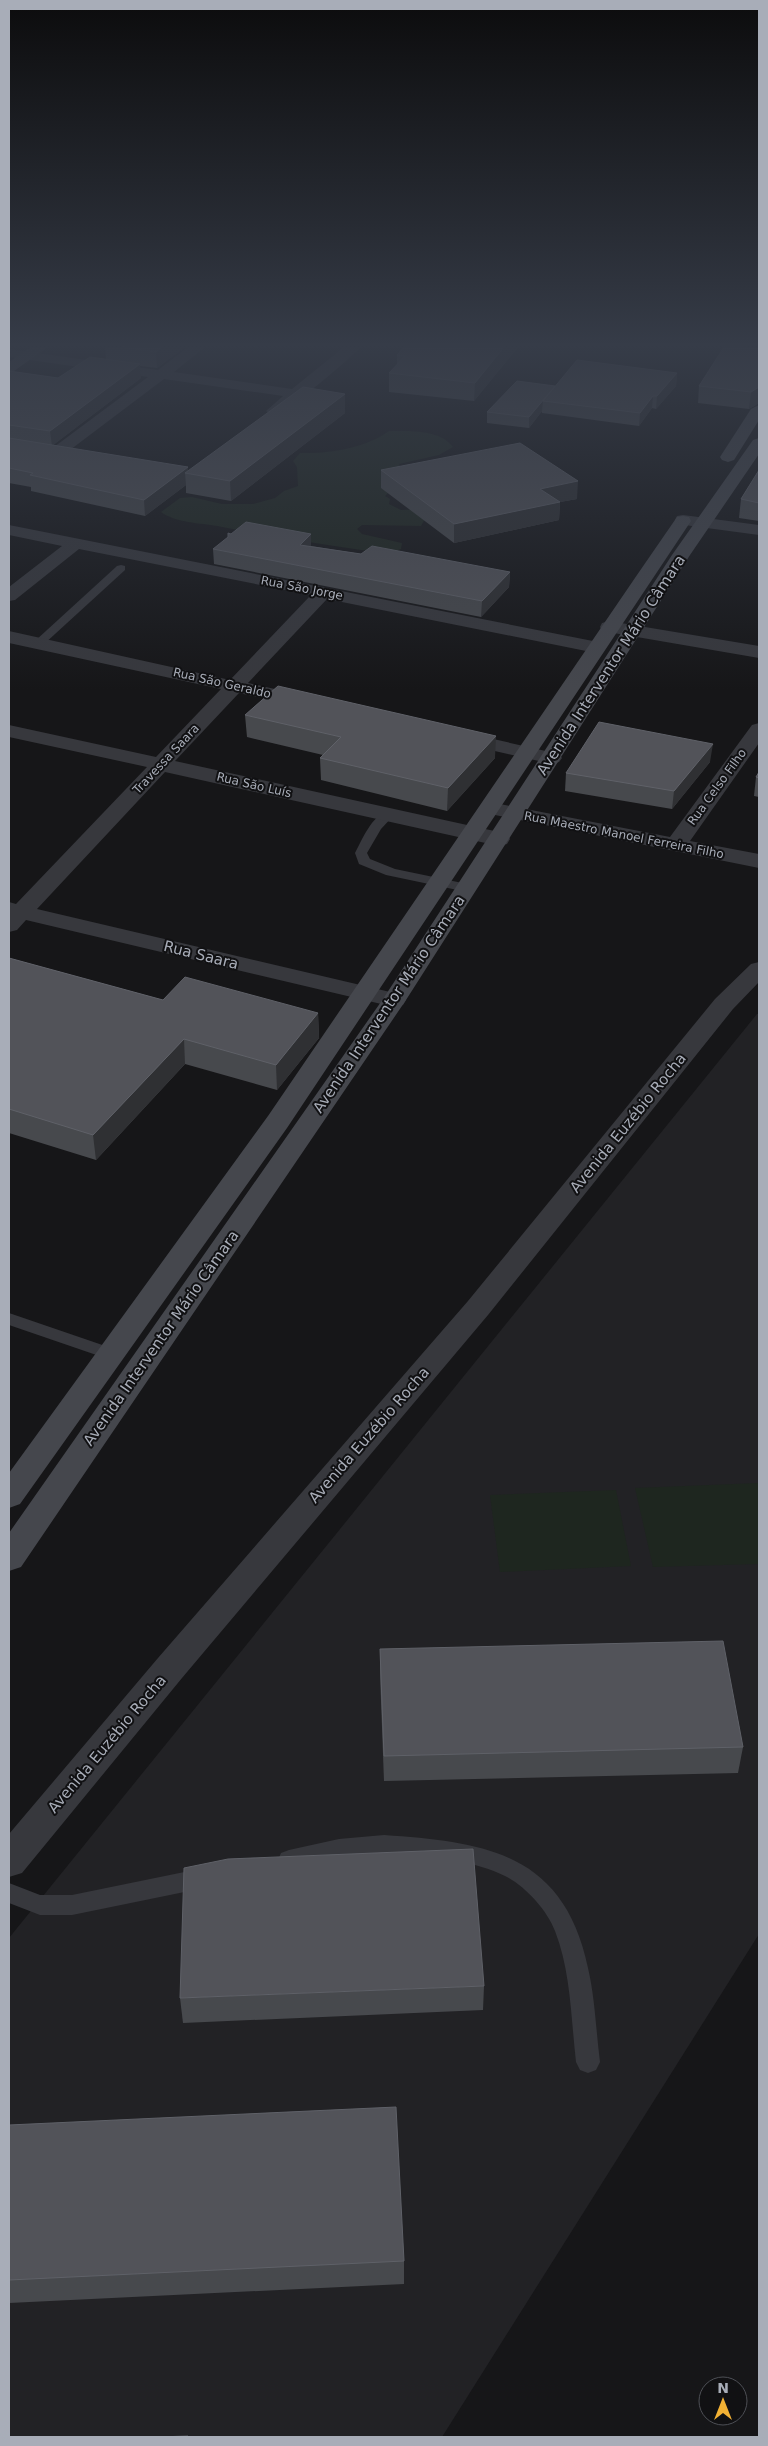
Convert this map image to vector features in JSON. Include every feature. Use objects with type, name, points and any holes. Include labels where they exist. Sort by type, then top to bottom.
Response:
[{"type":"main road","name":"Avenida Interventor Mário Câmara","points":[[9,1496],[229,1190],[364,995],[528,753],[602,637],[693,521],[733,461]]},
{"type":"main road","name":"Avenida Interventor Mário Câmara","points":[[9,1558],[394,1000],[633,631],[693,521]]},
{"type":"main road","points":[[229,1190],[256,1201]]},
{"type":"street","points":[[693,521],[759,530]]},
{"type":"street","name":"Rua São Jorge","points":[[9,530],[323,593],[602,637],[633,631],[759,652]]},
{"type":"street","points":[[9,596],[76,543]]},
{"type":"street","name":"Travessa Saara","points":[[13,915],[161,764],[323,593]]},
{"type":"street","name":"Rua São Geraldo","points":[[9,637],[330,707]]},
{"type":"street","name":"Rua Celso Filho","points":[[675,846],[759,729]]},
{"type":"street","name":"Rua São Luís","points":[[9,730],[499,839]]},
{"type":"street","points":[[443,733],[552,758]]},
{"type":"street","name":"Rua Maestro Manoel Ferreira Filho","points":[[490,808],[675,846],[759,861]]},
{"type":"street","name":"Rua Saara","points":[[13,915],[364,995],[394,1000]]},
{"type":"street","name":"Avenida Euzébio Rocha","points":[[9,1862],[170,1668],[478,1308],[724,1004],[759,969]]},
{"type":"street","points":[[724,1004],[759,999]]},
{"type":"lane","points":[[39,643],[121,568]]},
{"type":"lane","points":[[388,815],[376,827],[361,853],[364,861],[391,872],[467,888]]},
{"type":"lane","points":[[9,1320],[111,1354]]},
{"type":"lane","points":[[270,1864],[339,1849],[384,1846],[428,1848],[473,1854],[513,1869],[543,1893],[564,1926],[577,1968],[588,2062]]},
{"type":"lane","points":[[9,1893],[40,1905],[72,1905],[222,1874]]},
{"type":"shaded area","points":[[293,461],[412,461],[399,464],[400,467],[385,496],[390,499],[389,504],[401,510],[419,509],[426,517],[421,526],[362,525],[357,529],[362,534],[402,543],[401,549],[388,554],[188,522],[167,516],[161,512],[180,498],[192,497],[222,504],[253,504],[275,498],[284,491],[298,486],[297,467]]},
{"type":"shaded area","points":[[757,1014],[759,1014],[759,1934],[442,2437],[9,2437],[9,1938]]},
{"type":"shaded area","points":[[759,1483],[759,1564],[653,1567],[635,1488]]},
{"type":"shaded area","points":[[616,1490],[631,1566],[500,1572],[490,1495]]},
{"type":"building","points":[[9,461],[152,461],[188,467],[144,500],[30,475],[33,473],[9,468]]},
{"type":"building","points":[[201,461],[256,461],[230,481],[185,473]]},
{"type":"building","points":[[427,461],[548,461],[578,481],[540,489],[560,502],[454,524],[381,470]]},
{"type":"building","points":[[759,470],[759,503],[741,499]]},
{"type":"building","points":[[246,522],[311,534],[300,545],[361,554],[372,546],[510,572],[482,601],[213,549],[228,537],[228,533],[231,534]]},
{"type":"building","points":[[278,686],[496,736],[448,788],[320,758],[341,737],[245,715]]},
{"type":"building","points":[[599,722],[713,744],[674,791],[566,773]]},
{"type":"building","points":[[9,958],[163,1000],[185,977],[318,1013],[276,1065],[184,1039],[93,1135],[9,1109]]},
{"type":"building","points":[[723,1641],[743,1747],[384,1756],[380,1649]]},
{"type":"building","points":[[473,1849],[484,1986],[180,1998],[184,1868],[228,1859]]},
{"type":"building","points":[[396,2107],[404,2261],[9,2280],[9,2125]]}]
